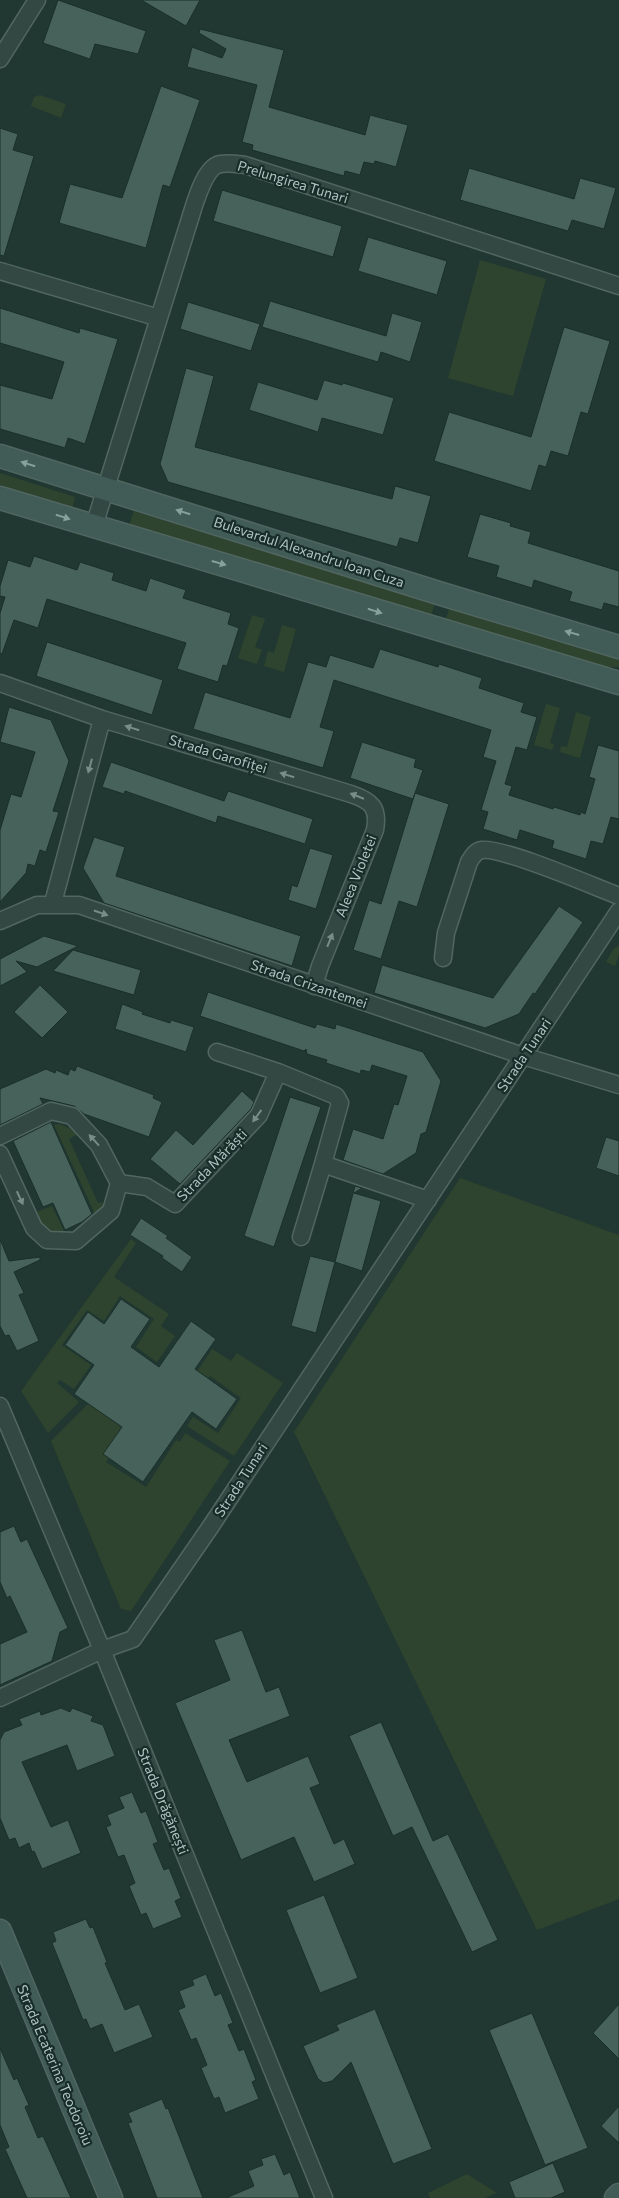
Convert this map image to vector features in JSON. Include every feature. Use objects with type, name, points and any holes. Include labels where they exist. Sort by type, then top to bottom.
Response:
[{"type":"main road","name":"Bulevardul Alexandru Ioan Cuza","points":[[0,456],[445,595],[619,647]]},
{"type":"main road","points":[[0,498],[619,684]]},
{"type":"main road","name":"Strada Ecaterina Teodoroiu","points":[[0,1931],[111,2198]]},
{"type":"main road","points":[[616,2198],[619,2195]]},
{"type":"street","points":[[0,59],[37,0]]},
{"type":"street","name":"Prelungirea Tunari","points":[[94,526],[158,318],[203,183],[209,172],[217,166],[227,163],[244,165],[619,286]]},
{"type":"street","points":[[0,271],[158,318]]},
{"type":"street","name":"Strada Garofiței","points":[[0,684],[102,719],[334,789]]},
{"type":"street","points":[[53,903],[102,719]]},
{"type":"street","name":"Aleea Violetei","points":[[314,986],[320,966],[358,876],[375,830],[378,816],[372,806],[362,798],[334,789]]},
{"type":"street","points":[[443,958],[446,933],[469,862],[474,854],[480,850],[489,850],[515,858],[619,896]]},
{"type":"street","name":"Strada Crizantemei","points":[[0,921],[37,905],[53,903],[80,905],[523,1056],[619,1085]]},
{"type":"street","name":"Strada Tunari","points":[[0,1698],[102,1650],[133,1639],[211,1526],[619,911]]},
{"type":"street","points":[[217,1052],[278,1072],[336,1096],[340,1103],[301,1237]]},
{"type":"street","name":"Strada Mărăști","points":[[118,1182],[147,1187],[176,1204],[259,1115],[278,1072]]},
{"type":"street","points":[[0,1136],[51,1110],[72,1116],[99,1145],[118,1182],[111,1210],[76,1241],[47,1240],[34,1228],[0,1154]]},
{"type":"street","points":[[323,1164],[428,1200]]},
{"type":"street","name":"Strada Drăgănești","points":[[0,1406],[102,1650],[324,2198]]},
{"type":"green space","points":[[40,95],[66,104],[61,118],[31,106],[34,97]]},
{"type":"green space","points":[[480,260],[546,279],[513,396],[448,378]]},
{"type":"green space","points":[[0,473],[75,497],[71,514],[0,492]]},
{"type":"green space","points":[[134,511],[435,603],[429,621],[128,529]]},
{"type":"green space","points":[[451,603],[619,655],[619,667],[594,667],[445,622]]},
{"type":"green space","points":[[252,615],[265,619],[255,647],[262,650],[257,664],[238,658]]},
{"type":"green space","points":[[282,625],[296,629],[284,672],[264,666],[268,651],[274,653]]},
{"type":"green space","points":[[546,704],[560,708],[550,743],[554,744],[552,750],[534,745]]},
{"type":"green space","points":[[576,712],[591,717],[580,758],[560,752],[561,746],[567,747]]},
{"type":"green space","points":[[619,946],[619,955],[615,966],[606,962],[614,948]]},
{"type":"green space","points":[[60,1124],[78,1134],[69,1139],[98,1203],[102,1202],[107,1211],[96,1216],[54,1125]]},
{"type":"green space","points":[[460,1178],[619,1235],[619,1899],[537,1930],[294,1432]]},
{"type":"green space","points":[[52,1206],[64,1231],[51,1234],[31,1214]]},
{"type":"green space","points":[[131,1239],[136,1243],[114,1277],[169,1314],[161,1326],[175,1336],[157,1362],[136,1347],[154,1319],[120,1296],[104,1321],[87,1310],[62,1345],[91,1365],[74,1389],[60,1380],[57,1383],[79,1402],[48,1433],[21,1391]]},
{"type":"green space","points":[[212,1349],[231,1361],[237,1353],[283,1383],[234,1456],[187,1426],[193,1417],[218,1433],[241,1398],[210,1376],[203,1386],[193,1378]]},
{"type":"green space","points":[[156,1389],[106,1462],[146,1487],[176,1440],[180,1442],[185,1433],[230,1461],[131,1611],[121,1609],[51,1441],[91,1401]]},
{"type":"green space","points":[[467,2174],[497,2193],[484,2198],[430,2198],[428,2193]]},
{"type":"building","points":[[58,0],[146,31],[138,54],[95,44],[90,59],[43,43]]},
{"type":"building","points":[[141,0],[200,0],[186,26]]},
{"type":"building","points":[[200,29],[284,50],[269,107],[365,135],[370,115],[408,125],[396,167],[375,161],[374,164],[364,162],[360,175],[345,171],[344,176],[252,150],[253,145],[242,142],[257,85],[187,67],[192,47],[222,58],[226,49],[199,33]]},
{"type":"building","points":[[161,86],[200,100],[170,187],[163,185],[146,248],[59,223],[70,184],[122,198]]},
{"type":"building","points":[[0,128],[18,134],[13,150],[34,156],[4,256],[0,255]]},
{"type":"building","points":[[469,168],[574,199],[580,178],[616,188],[604,229],[572,220],[568,231],[460,200]]},
{"type":"building","points":[[222,190],[342,226],[333,257],[213,221]]},
{"type":"building","points":[[368,237],[447,261],[437,295],[358,271]]},
{"type":"building","points":[[270,301],[386,336],[392,313],[422,322],[410,362],[381,352],[378,362],[262,327]]},
{"type":"building","points":[[188,302],[260,324],[251,351],[180,329]]},
{"type":"building","points":[[0,308],[79,333],[80,328],[118,339],[85,444],[68,438],[65,448],[0,429],[0,385],[52,399],[64,362],[0,343]]},
{"type":"building","points":[[564,327],[610,341],[588,414],[581,412],[568,456],[551,451],[546,467],[539,465],[531,491],[434,461],[449,412],[531,437]]},
{"type":"building","points":[[186,368],[214,376],[195,447],[392,499],[395,486],[431,496],[418,543],[400,538],[397,547],[168,482],[160,464]]},
{"type":"building","points":[[324,380],[342,385],[343,383],[394,398],[383,435],[322,418],[318,432],[249,410],[258,382],[317,400]]},
{"type":"building","points":[[480,514],[511,523],[510,526],[531,532],[528,543],[619,571],[619,607],[604,603],[602,610],[569,601],[572,592],[534,580],[532,588],[496,577],[499,566],[467,557]]},
{"type":"building","points":[[34,556],[77,570],[80,562],[114,573],[112,580],[146,591],[150,578],[186,590],[183,598],[231,613],[228,624],[239,628],[227,666],[223,665],[218,682],[177,669],[186,643],[47,599],[38,628],[14,620],[2,654],[0,653],[0,613],[5,597],[0,596],[0,586],[8,560],[30,567]]},
{"type":"building","points":[[47,642],[163,680],[152,715],[36,676]]},
{"type":"building","points":[[380,649],[438,667],[439,664],[482,678],[479,688],[524,703],[521,712],[537,717],[527,750],[516,747],[505,784],[512,786],[509,795],[553,809],[554,807],[580,815],[581,812],[585,814],[595,779],[589,777],[598,745],[619,751],[619,819],[611,817],[603,844],[591,841],[586,859],[552,848],[554,841],[520,830],[517,840],[483,829],[488,812],[481,810],[496,761],[483,757],[491,730],[334,680],[320,727],[334,731],[323,768],[193,729],[205,692],[290,718],[308,662],[326,667],[330,655],[373,668]]},
{"type":"building","points":[[9,707],[51,720],[69,761],[53,811],[59,812],[46,852],[40,850],[35,866],[28,864],[26,873],[0,902],[0,830],[11,794],[21,797],[35,752],[0,742]]},
{"type":"building","points":[[362,742],[416,759],[414,767],[423,770],[413,799],[350,778]]},
{"type":"building","points":[[111,762],[224,801],[228,791],[313,819],[305,844],[218,816],[216,823],[125,791],[124,794],[102,787]]},
{"type":"building","points":[[415,793],[449,804],[417,907],[399,901],[381,959],[353,950],[369,900],[381,904]]},
{"type":"building","points":[[94,837],[125,847],[116,876],[301,936],[292,966],[104,903],[83,868]]},
{"type":"building","points":[[310,848],[333,855],[316,909],[288,900],[292,885],[297,887]]},
{"type":"building","points":[[559,906],[583,922],[535,994],[533,993],[519,1014],[485,1028],[374,993],[382,965],[493,998]]},
{"type":"building","points":[[44,936],[78,946],[37,967],[16,961],[27,972],[0,986],[0,959]]},
{"type":"building","points":[[73,950],[141,970],[134,995],[53,971]]},
{"type":"building","points":[[40,985],[68,1012],[42,1038],[14,1012]]},
{"type":"building","points":[[208,992],[315,1028],[317,1024],[335,1029],[336,1024],[423,1052],[441,1081],[426,1132],[421,1134],[416,1153],[383,1174],[343,1160],[353,1129],[383,1139],[394,1104],[398,1105],[407,1076],[372,1065],[370,1072],[361,1070],[360,1074],[326,1063],[327,1060],[307,1054],[306,1049],[304,1051],[200,1016]]},
{"type":"building","points":[[122,1004],[143,1012],[142,1014],[170,1023],[171,1020],[194,1027],[186,1052],[115,1029]]},
{"type":"building","points":[[77,1066],[154,1095],[153,1098],[162,1102],[149,1137],[84,1114],[74,1106],[40,1098],[43,1104],[0,1125],[0,1089],[46,1069],[55,1073],[56,1070],[68,1075],[70,1069],[75,1071]]},
{"type":"building","points":[[242,1091],[254,1102],[251,1109],[180,1184],[150,1159],[176,1130],[193,1145]]},
{"type":"building","points":[[290,1097],[321,1107],[274,1247],[244,1236]]},
{"type":"building","points":[[51,1122],[92,1214],[82,1222],[65,1230],[53,1203],[43,1207],[13,1141]]},
{"type":"building","points":[[606,1137],[619,1141],[619,1176],[596,1168]]},
{"type":"building","points":[[355,1186],[362,1188],[354,1193],[381,1201],[362,1271],[335,1262]]},
{"type":"building","points":[[141,1218],[168,1236],[166,1238],[192,1257],[182,1272],[162,1258],[163,1256],[130,1235]]},
{"type":"building","points":[[0,1239],[9,1261],[40,1257],[40,1260],[14,1272],[24,1293],[19,1295],[39,1341],[17,1351],[9,1335],[5,1336],[0,1326]]},
{"type":"building","points":[[310,1256],[335,1262],[316,1333],[291,1326]]},
{"type":"building","points":[[121,1299],[150,1319],[131,1347],[159,1367],[191,1321],[216,1339],[195,1369],[237,1399],[216,1429],[192,1412],[143,1482],[103,1454],[122,1427],[74,1394],[94,1365],[65,1345],[88,1312],[104,1324]]},
{"type":"building","points":[[14,1526],[21,1542],[27,1539],[68,1628],[60,1632],[52,1661],[0,1685],[0,1644],[27,1632],[10,1596],[7,1598],[0,1582],[0,1532]]},
{"type":"building","points":[[242,1630],[266,1692],[279,1687],[290,1716],[229,1740],[247,1782],[308,1756],[320,1784],[310,1788],[334,1844],[344,1839],[355,1864],[314,1882],[294,1837],[241,1860],[175,1703],[230,1680],[214,1640]]},
{"type":"building","points":[[61,1708],[70,1712],[72,1708],[93,1716],[91,1721],[103,1725],[115,1756],[77,1771],[67,1745],[22,1762],[51,1827],[68,1820],[81,1853],[42,1869],[29,1843],[19,1848],[15,1838],[9,1840],[0,1818],[0,1740],[4,1732],[22,1725],[19,1719],[40,1711],[41,1715]]},
{"type":"building","points":[[381,1722],[433,1841],[448,1834],[498,1940],[472,1952],[412,1827],[393,1836],[349,1736]]},
{"type":"building","points":[[132,1792],[141,1813],[146,1811],[158,1842],[153,1844],[164,1870],[169,1868],[181,1898],[175,1901],[182,1917],[153,1929],[146,1913],[141,1915],[129,1886],[135,1883],[124,1855],[118,1857],[106,1827],[111,1825],[107,1815],[124,1808],[119,1797]]},
{"type":"building","points":[[324,1895],[358,1978],[320,1993],[286,1910]]},
{"type":"building","points":[[86,1919],[90,1928],[93,1927],[107,1962],[105,1963],[125,2010],[139,2004],[153,2037],[114,2053],[102,2024],[90,2029],[86,2019],[83,2020],[52,1943],[56,1941],[53,1932]]},
{"type":"building","points":[[206,1974],[215,1996],[221,1993],[233,2023],[228,2025],[239,2051],[244,2049],[256,2080],[252,2082],[259,2099],[225,2113],[219,2097],[214,2099],[201,2068],[207,2065],[196,2038],[191,2040],[178,2010],[185,2007],[179,1991],[194,1985],[192,1980]]},
{"type":"building","points":[[619,2004],[619,2059],[593,2033]]},
{"type":"building","points":[[375,2009],[432,2149],[393,2164],[351,2062],[332,2081],[324,2083],[318,2079],[303,2046],[339,2030],[336,2025]]},
{"type":"building","points":[[532,2013],[588,2148],[545,2165],[489,2030]]},
{"type":"building","points":[[0,2048],[14,2080],[17,2078],[29,2105],[25,2107],[38,2138],[43,2136],[71,2198],[27,2198],[5,2149],[9,2147],[0,2125]]},
{"type":"building","points":[[162,2099],[166,2109],[168,2108],[203,2198],[157,2198],[128,2123],[132,2122],[128,2113]]},
{"type":"building","points":[[619,2106],[619,2143],[601,2126]]},
{"type":"building","points":[[275,2154],[284,2175],[290,2172],[300,2198],[226,2198],[254,2186],[248,2171],[263,2165],[261,2159]]},
{"type":"building","points":[[553,2163],[565,2192],[551,2198],[515,2198],[509,2182]]}]
